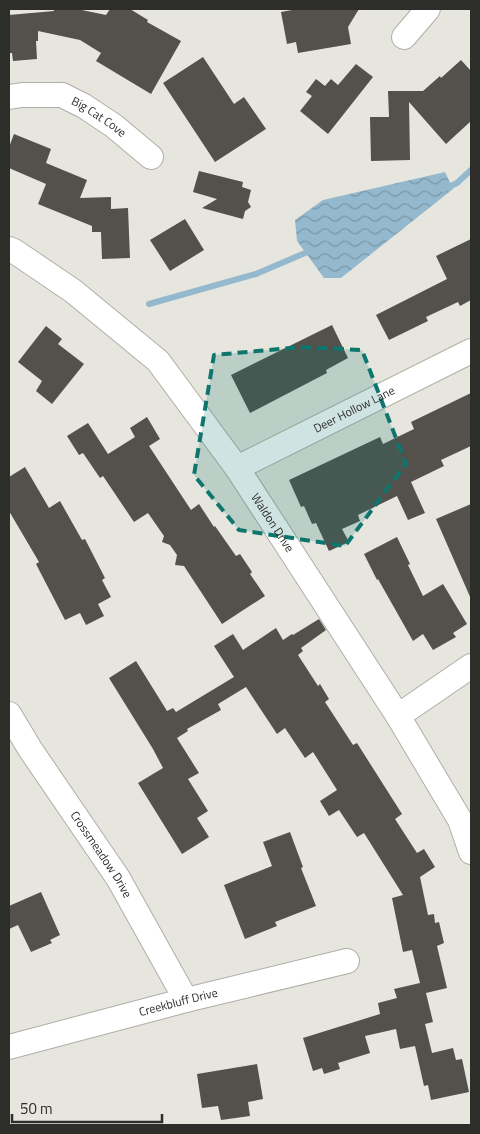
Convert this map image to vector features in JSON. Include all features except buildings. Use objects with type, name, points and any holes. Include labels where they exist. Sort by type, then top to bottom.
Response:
[{"type":"street","points":[[404,37],[428,9]]},
{"type":"street","name":"Big Cat Cove","points":[[9,97],[22,95],[62,95],[84,106],[114,126],[151,157]]},
{"type":"street","name":"Waldon Drive","points":[[9,249],[73,291],[158,361],[237,468],[398,716],[460,820],[471,852]]},
{"type":"street","name":"Deer Hollow Lane","points":[[237,468],[471,352]]},
{"type":"street","points":[[398,716],[471,666]]},
{"type":"street","name":"Crossmeadow Drive","points":[[9,714],[30,749],[118,878],[186,1000]]},
{"type":"street","name":"Creekbluff Drive","points":[[9,1047],[186,1000],[347,961]]},
{"type":"highlighted area","points":[[302,347],[362,350],[406,464],[345,546],[239,530],[194,475],[214,355]]},
{"type":"water","points":[[445,172],[453,189],[341,278],[324,278],[297,241],[295,220],[323,200]]},
{"type":"waterway","points":[[444,189],[457,183],[471,170]]},
{"type":"waterway","points":[[149,304],[256,274],[312,250]]}]
